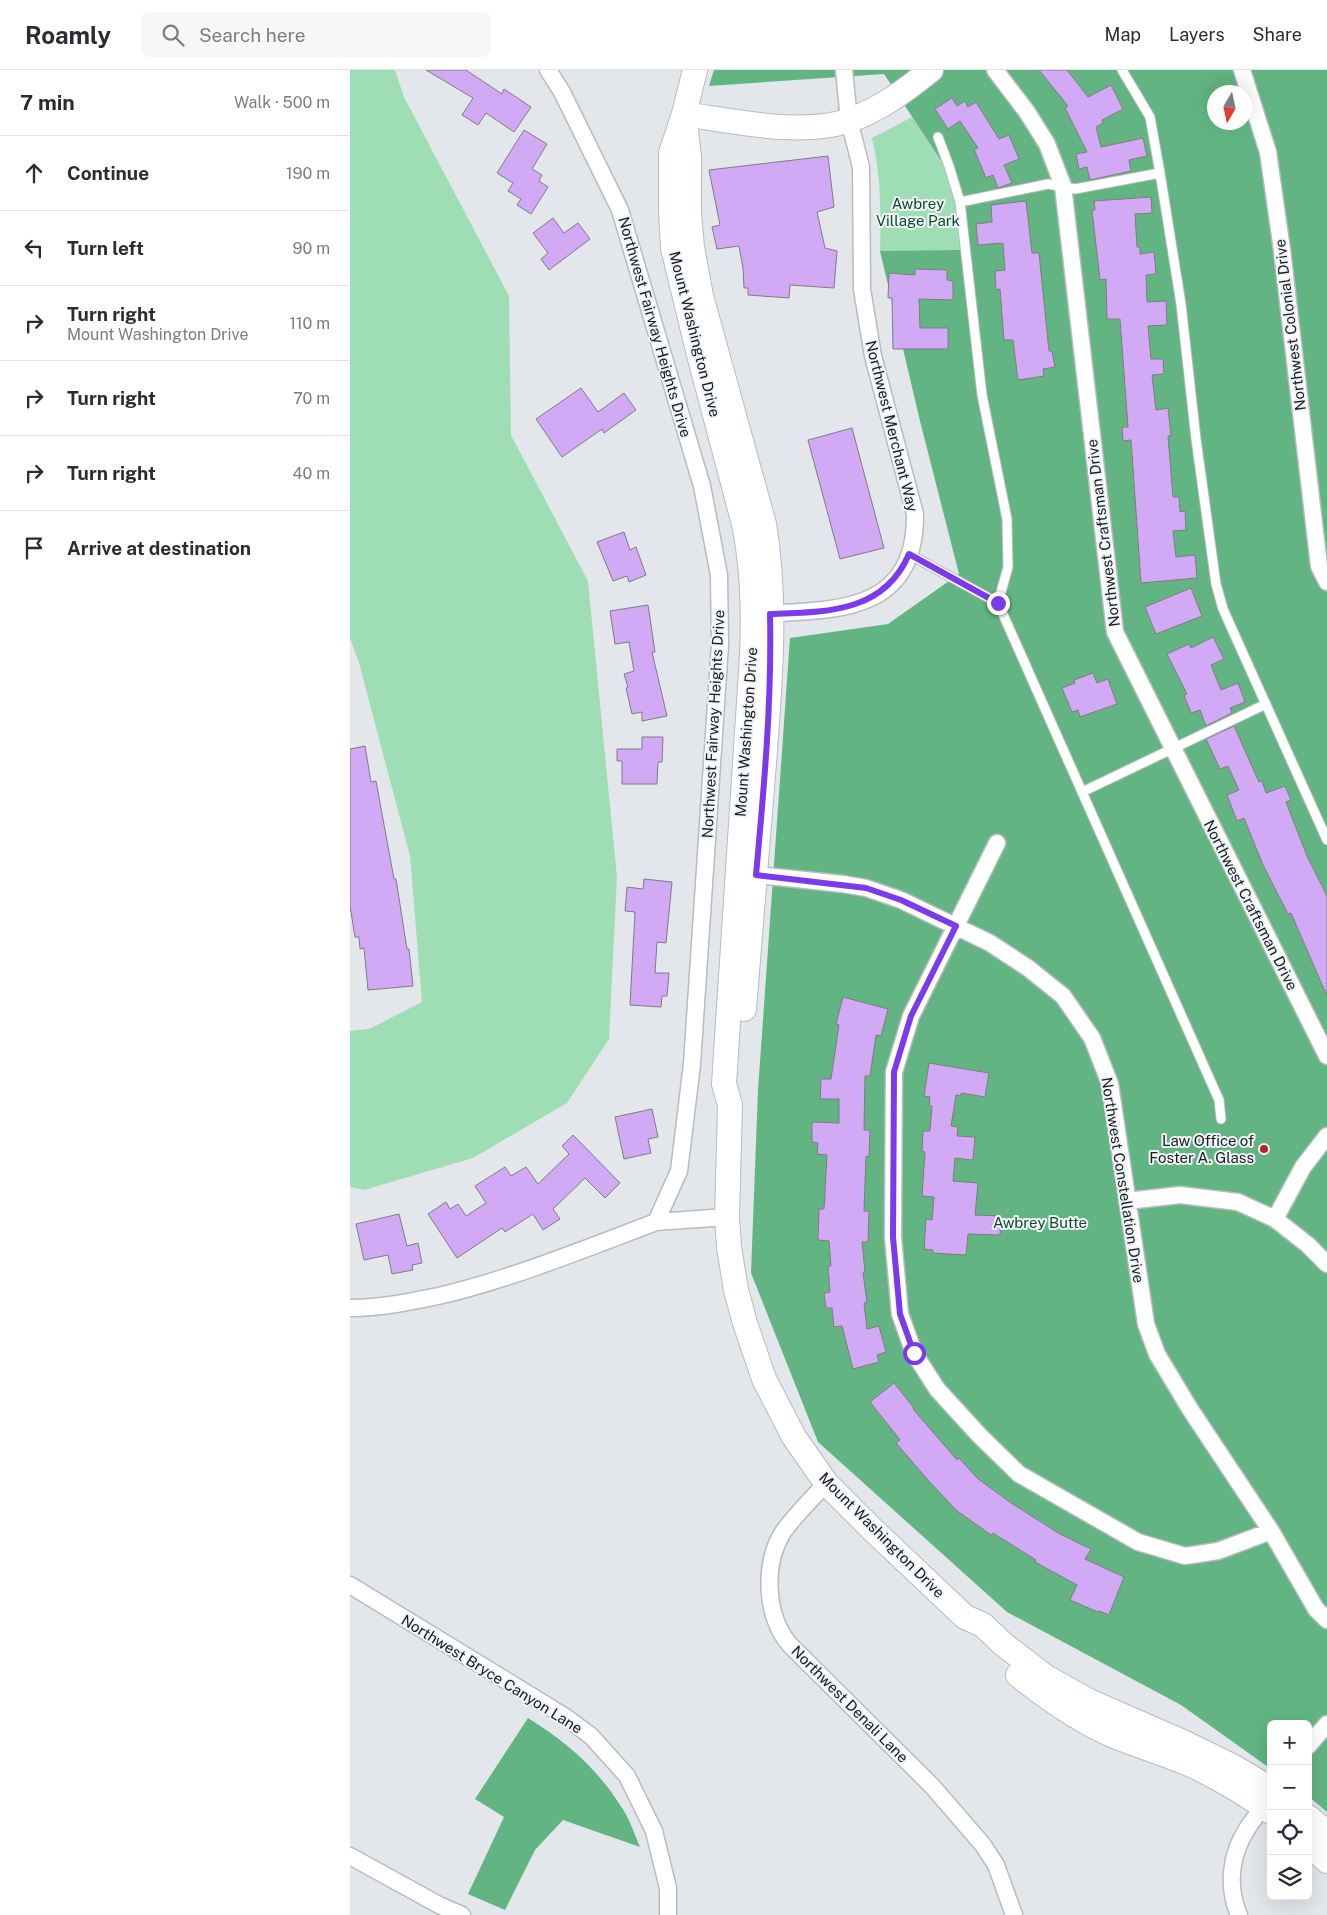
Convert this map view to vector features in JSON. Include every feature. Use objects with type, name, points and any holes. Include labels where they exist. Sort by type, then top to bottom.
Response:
[{"type":"main road","name":"Mount Washington Drive","points":[[695,70],[684,114],[671,153],[670,211],[673,248],[744,524],[762,614],[746,874],[724,1084],[730,1105],[727,1217],[736,1290],[745,1324],[764,1379],[794,1437],[826,1483],[965,1617],[970,1629],[980,1640],[1043,1695],[1112,1735],[1194,1766],[1220,1780],[1267,1799]]},
{"type":"main road","points":[[684,114],[767,126],[791,128],[818,126],[849,120],[886,103],[909,88],[931,70]]},
{"type":"main road","points":[[1312,1820],[1327,1833]]},
{"type":"main road","points":[[1312,1847],[1327,1861]]},
{"type":"street","name":"Northwest Fairway Heights Drive","points":[[548,70],[562,92],[620,210],[702,486],[719,576],[720,644],[692,1064],[679,1171],[656,1222]]},
{"type":"street","name":"Northwest Merchant Way","points":[[762,614],[833,610],[860,604],[876,595],[892,582],[903,568],[915,531],[915,514],[873,356],[862,289],[861,167],[849,120],[844,70]]},
{"type":"street","name":"Northwest Craftsman Drive","points":[[995,70],[1027,112],[1047,144],[1063,186],[1115,632],[1327,1056]]},
{"type":"street","name":"Northwest Colonial Drive","points":[[1242,70],[1268,152],[1283,260],[1319,566],[1327,582]]},
{"type":"street","points":[[997,843],[911,1016],[894,1072],[893,1237],[900,1314],[914,1353],[937,1389],[979,1436],[1019,1474],[1138,1542],[1185,1556],[1218,1551],[1271,1531]]},
{"type":"street","name":"Northwest Constellation Drive","points":[[746,874],[866,888],[901,900],[990,943],[1028,968],[1063,996],[1092,1038],[1110,1084],[1146,1324],[1157,1354],[1190,1409],[1271,1531],[1316,1609],[1327,1620]]},
{"type":"street","points":[[1275,1219],[1303,1167],[1327,1136]]},
{"type":"street","points":[[1127,1201],[1180,1194],[1238,1202],[1275,1219],[1308,1245],[1327,1264]]},
{"type":"street","points":[[350,1308],[368,1308],[414,1302],[481,1285],[551,1262],[656,1222],[727,1217]]},
{"type":"street","name":"Northwest Denali Lane","points":[[826,1483],[783,1533],[775,1552],[769,1583],[773,1612],[780,1630],[790,1644],[932,1786],[983,1845],[996,1866],[1014,1915]]},
{"type":"street","name":"Northwest Bryce Canyon Lane","points":[[350,1585],[564,1716],[591,1736],[627,1776],[654,1831],[668,1888],[668,1915]]},
{"type":"street","points":[[1312,1741],[1327,1724]]},
{"type":"street","points":[[1239,1915],[1232,1894],[1232,1863],[1240,1841],[1267,1803]]},
{"type":"street","points":[[350,1856],[435,1910],[462,1915]]},
{"type":"lane","points":[[1122,70],[1150,117],[1181,304],[1196,439],[1216,584],[1223,609],[1327,840]]},
{"type":"lane","points":[[938,137],[960,202],[982,395],[1006,519],[1008,567],[1001,586],[998,603],[1219,1100],[1221,1119]]},
{"type":"lane","points":[[960,202],[1048,184],[1075,190],[1160,173]]},
{"type":"lane","points":[[909,554],[998,603]]},
{"type":"lane","points":[[1082,792],[1266,704]]},
{"type":"green space","points":[[350,70],[395,70],[404,97],[509,296],[511,435],[588,581],[617,877],[609,1039],[567,1103],[473,1158],[364,1190],[350,1187],[350,1031],[369,1029],[422,1002],[410,856],[359,663],[350,638]]},
{"type":"green space","name":"Awbrey Butte","points":[[714,70],[1327,70],[1327,1812],[1312,1799],[1312,1720],[1267,1720],[1267,1766],[1181,1705],[1007,1612],[818,1442],[751,1273],[758,1090],[790,638],[888,624],[959,574],[920,421],[880,251],[960,250],[953,179],[884,74],[709,86]]},
{"type":"green space","name":"Awbrey Village Park","points":[[912,117],[953,179],[960,251],[880,251],[880,194],[872,138]]},
{"type":"green space","points":[[528,1718],[555,1736],[591,1767],[626,1815],[640,1847],[563,1820],[535,1850],[505,1910],[468,1894],[504,1817],[475,1799]]},
{"type":"building","points":[[426,70],[466,70],[502,94],[504,89],[531,107],[514,132],[486,113],[478,125],[462,115],[473,98]]},
{"type":"building","points":[[1039,70],[1067,70],[1088,97],[1111,85],[1123,109],[1102,120],[1103,123],[1096,127],[1101,147],[1143,138],[1147,156],[1129,160],[1131,171],[1090,180],[1087,167],[1079,169],[1076,154],[1087,152],[1065,108],[1068,106]]},
{"type":"building","points":[[952,98],[957,106],[965,101],[968,107],[976,102],[999,139],[1009,135],[1019,159],[1004,165],[1012,183],[998,188],[993,175],[986,178],[974,149],[978,148],[960,121],[948,129],[935,109]]},
{"type":"building","points":[[524,130],[547,144],[532,169],[542,175],[539,181],[548,187],[531,214],[517,205],[521,199],[508,191],[513,183],[497,173]]},
{"type":"building","points":[[828,156],[834,207],[817,212],[825,248],[837,251],[834,288],[790,285],[789,298],[748,295],[748,288],[744,288],[739,246],[717,249],[712,227],[720,225],[709,170]]},
{"type":"building","points":[[1151,197],[1152,213],[1135,214],[1137,247],[1140,247],[1140,254],[1154,252],[1156,274],[1146,275],[1147,302],[1166,301],[1167,325],[1148,326],[1151,359],[1163,359],[1164,374],[1152,375],[1156,410],[1168,408],[1171,436],[1168,436],[1173,497],[1179,497],[1180,512],[1185,511],[1186,530],[1173,531],[1176,557],[1195,555],[1197,578],[1141,583],[1131,440],[1123,441],[1122,427],[1128,427],[1120,319],[1107,319],[1106,279],[1100,280],[1092,210],[1095,210],[1094,201]]},
{"type":"building","points":[[1026,201],[1032,253],[1039,253],[1049,351],[1052,351],[1055,367],[1043,369],[1044,376],[1018,380],[1013,340],[1004,340],[1000,289],[996,290],[995,271],[1005,270],[1003,243],[978,245],[976,224],[992,222],[991,205]]},
{"type":"building","points":[[553,218],[564,233],[578,223],[590,239],[549,270],[541,259],[548,253],[533,233]]},
{"type":"building","points":[[915,269],[947,270],[947,280],[953,281],[953,300],[919,299],[920,328],[948,328],[948,349],[893,349],[892,298],[888,298],[889,273],[915,275]]},
{"type":"building","points":[[581,388],[598,412],[624,393],[636,410],[604,433],[602,429],[562,457],[536,419]]},
{"type":"building","points":[[852,428],[884,548],[840,559],[808,440]]},
{"type":"building","points":[[624,532],[630,550],[636,547],[646,575],[629,582],[627,576],[613,581],[597,542]]},
{"type":"building","points":[[1191,588],[1202,616],[1156,634],[1145,607]]},
{"type":"building","points":[[648,605],[655,652],[652,652],[667,716],[642,721],[642,712],[632,714],[626,688],[628,687],[624,674],[634,671],[629,642],[615,644],[610,611]]},
{"type":"building","points":[[1213,637],[1224,659],[1211,665],[1221,690],[1238,683],[1245,702],[1230,708],[1232,713],[1206,726],[1200,710],[1191,713],[1184,695],[1187,694],[1167,654],[1189,644],[1191,648]]},
{"type":"building","points":[[1093,673],[1097,683],[1108,679],[1117,704],[1080,717],[1078,710],[1072,712],[1062,688],[1075,683],[1074,680]]},
{"type":"building","points":[[1234,726],[1259,782],[1262,781],[1266,793],[1285,786],[1291,800],[1286,802],[1307,856],[1327,896],[1327,996],[1291,913],[1288,914],[1263,865],[1244,818],[1237,821],[1227,795],[1239,790],[1228,766],[1220,769],[1206,739]]},
{"type":"building","points":[[642,737],[663,737],[662,762],[658,762],[657,784],[622,784],[622,761],[617,761],[617,749],[642,749]]},
{"type":"building","points":[[365,746],[371,782],[376,781],[394,879],[396,879],[407,949],[409,949],[413,986],[368,990],[364,948],[360,949],[359,937],[355,937],[350,906],[350,749]]},
{"type":"building","points":[[644,879],[672,882],[666,943],[657,942],[655,973],[669,973],[667,996],[662,996],[661,1007],[630,1005],[635,912],[625,911],[627,887],[643,889]]},
{"type":"building","points":[[843,997],[888,1009],[881,1036],[876,1035],[870,1076],[865,1076],[864,1130],[870,1130],[869,1157],[866,1156],[864,1211],[869,1211],[868,1242],[862,1242],[865,1272],[863,1273],[867,1302],[864,1303],[867,1329],[879,1326],[886,1352],[877,1355],[879,1362],[853,1369],[842,1326],[834,1327],[832,1308],[826,1308],[824,1293],[830,1292],[828,1266],[831,1266],[829,1241],[818,1240],[819,1209],[824,1209],[827,1155],[817,1154],[818,1143],[812,1142],[812,1122],[839,1123],[839,1099],[820,1099],[821,1079],[831,1079],[839,1025],[836,1024]]},
{"type":"building","points":[[929,1063],[989,1073],[985,1097],[961,1093],[961,1096],[956,1095],[951,1126],[958,1127],[957,1136],[975,1137],[973,1160],[955,1158],[953,1181],[978,1183],[975,1215],[1001,1216],[1000,1235],[968,1234],[966,1255],[933,1253],[933,1250],[924,1249],[926,1219],[932,1220],[934,1197],[922,1196],[925,1152],[922,1151],[923,1131],[930,1131],[932,1106],[929,1106],[930,1097],[924,1096]]},
{"type":"building","points":[[652,1109],[658,1137],[648,1139],[651,1153],[624,1159],[615,1117]]},
{"type":"building","points":[[573,1135],[620,1183],[605,1198],[585,1178],[553,1209],[560,1219],[543,1230],[533,1214],[505,1232],[502,1228],[457,1258],[428,1214],[446,1202],[450,1209],[458,1204],[466,1216],[486,1203],[475,1186],[505,1167],[511,1176],[526,1167],[538,1184],[569,1154],[562,1146]]},
{"type":"building","points":[[399,1214],[407,1246],[418,1243],[422,1263],[412,1265],[413,1270],[392,1274],[388,1255],[364,1260],[356,1224]]},
{"type":"building","points":[[894,1383],[913,1409],[957,1460],[959,1458],[977,1478],[1011,1503],[1060,1534],[1091,1549],[1085,1559],[1124,1577],[1109,1615],[1070,1600],[1077,1585],[1035,1562],[1036,1560],[993,1533],[991,1535],[956,1510],[927,1479],[896,1443],[900,1440],[870,1402]]},
{"type":"place","name":"Law Office of Foster A. Glass","points":[[1264,1149]]},
{"type":"route","points":[[914,1353],[900,1314],[893,1237],[894,1072],[911,1016],[956,926],[901,900],[866,888],[756,875],[768,719],[771,644],[770,614],[833,610],[860,604],[876,595],[892,582],[903,568],[909,554],[998,603]]}]
